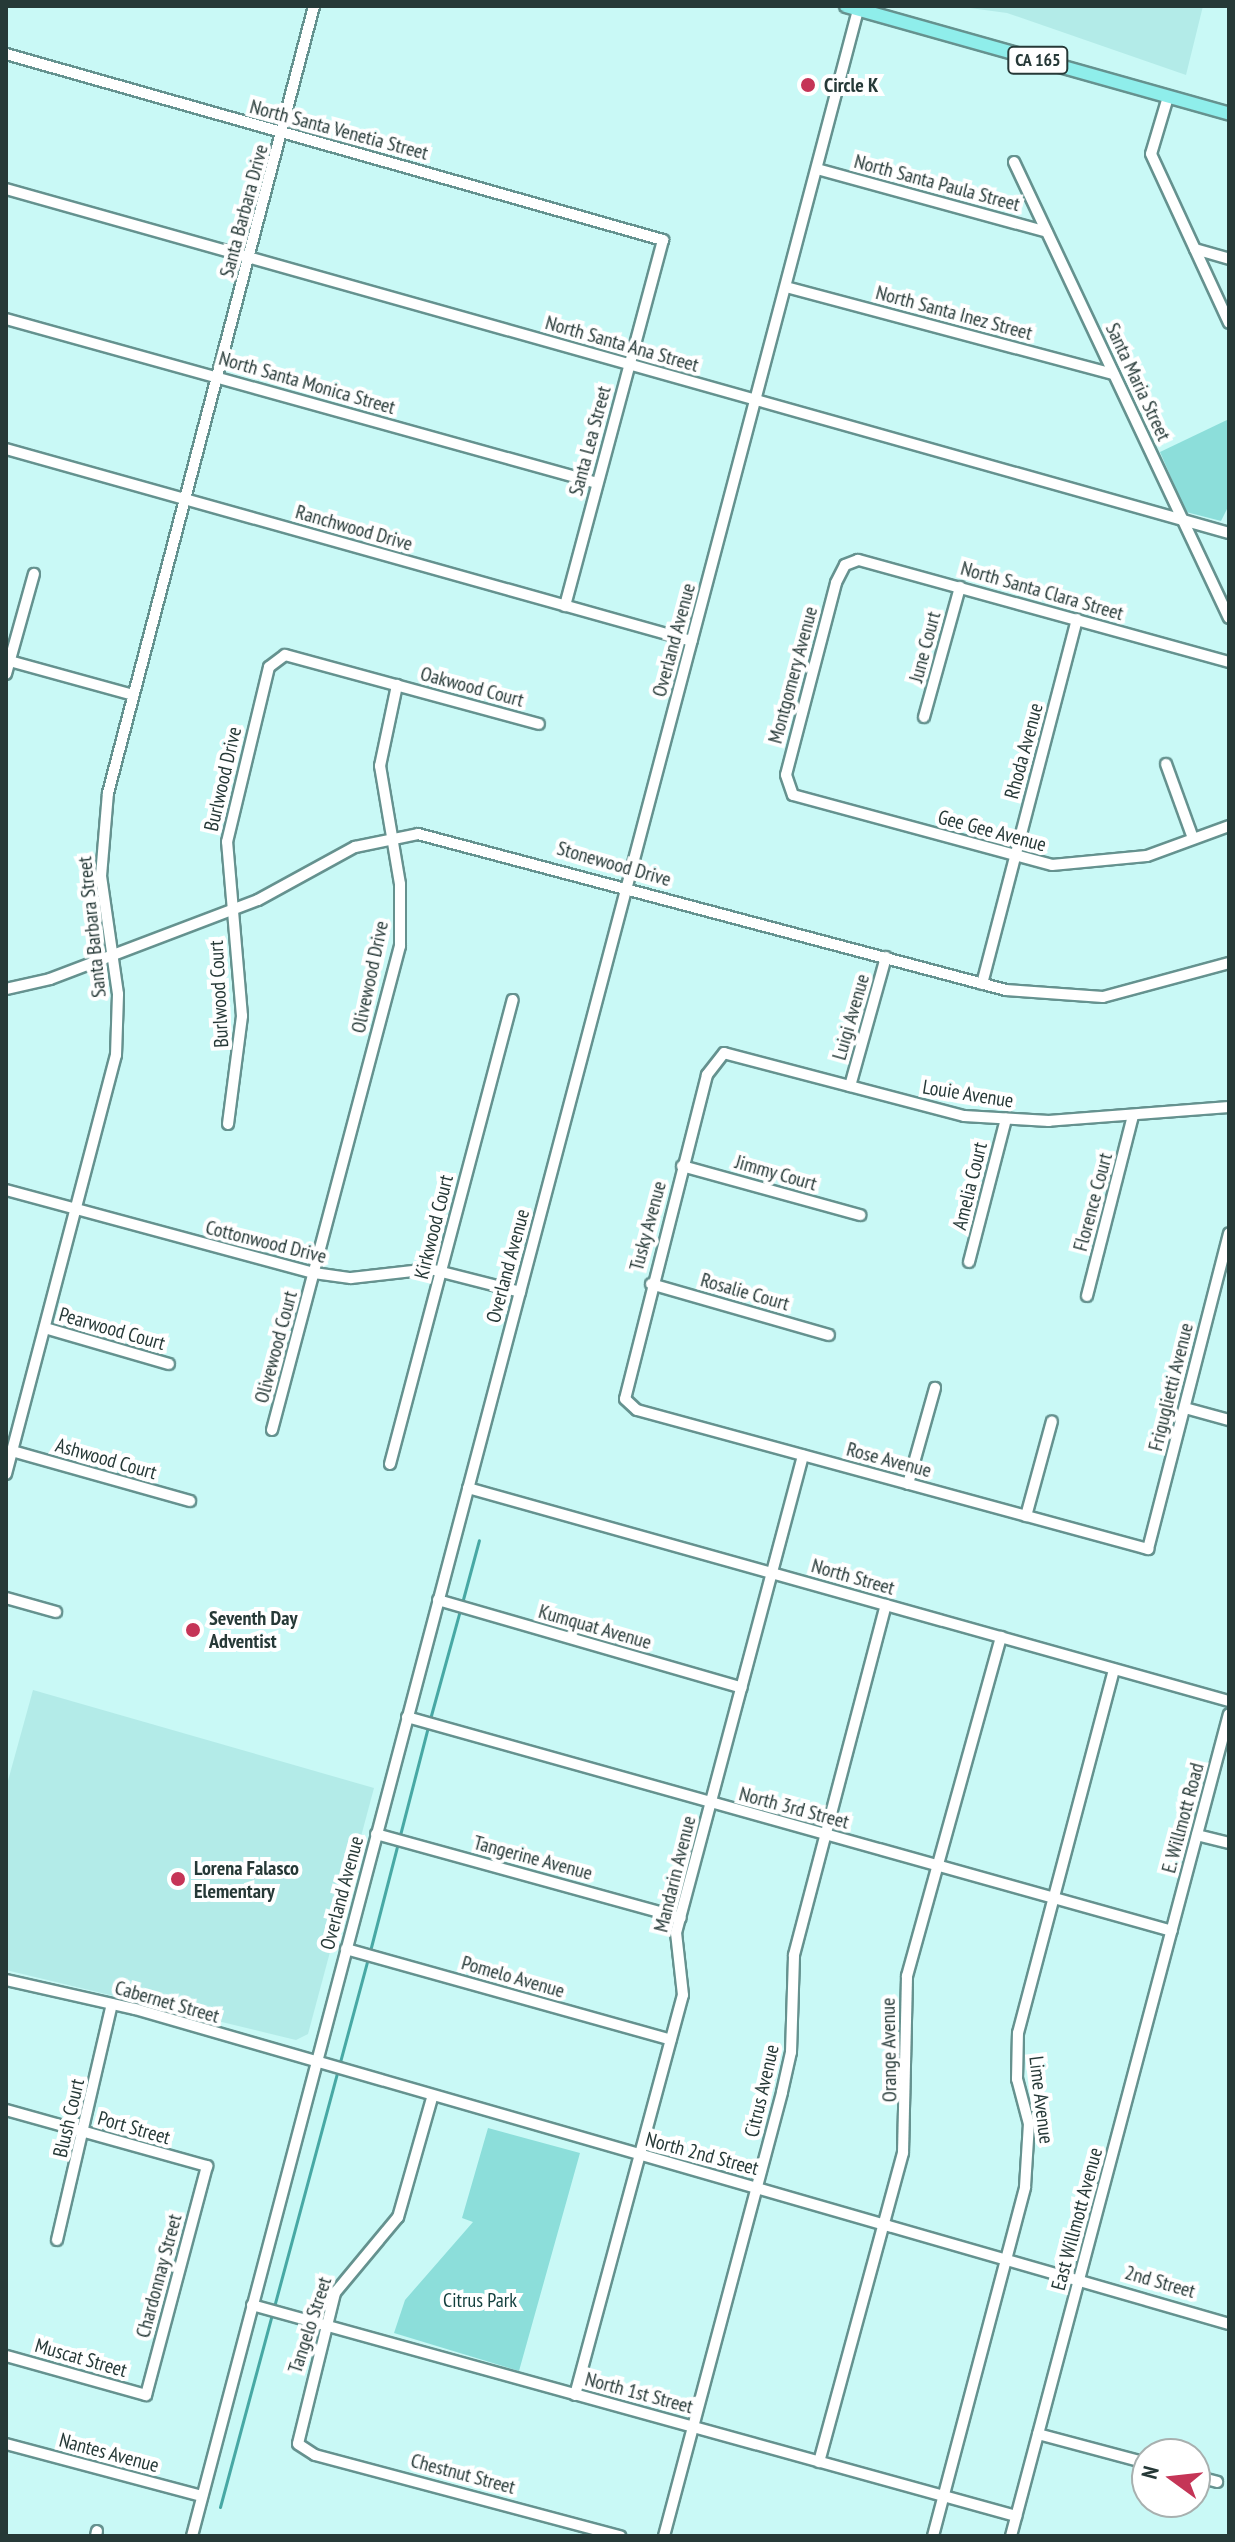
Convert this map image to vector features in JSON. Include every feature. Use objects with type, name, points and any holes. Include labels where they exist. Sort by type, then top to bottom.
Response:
[{"type":"main road","name":"CA 165","points":[[855,7],[1229,114]]},
{"type":"street","name":"Santa Barbara Drive","points":[[218,377],[314,6]]},
{"type":"street","name":"Overland Avenue","points":[[192,2536],[817,169],[855,7]]},
{"type":"street","name":"North Santa Venetia Street","points":[[6,54],[663,240]]},
{"type":"street","points":[[1168,97],[1151,154],[1229,323]]},
{"type":"street","name":"Santa Maria Street","points":[[1014,162],[1229,618]]},
{"type":"street","name":"North Santa Paula Street","points":[[817,169],[1047,232]]},
{"type":"street","name":"North Santa Ana Street","points":[[6,189],[1229,533]]},
{"type":"street","name":"Santa Lea Street","points":[[565,606],[663,240]]},
{"type":"street","points":[[1195,249],[1229,259]]},
{"type":"street","name":"North Santa Inez Street","points":[[786,287],[1114,374]]},
{"type":"street","name":"North Santa Monica Street","points":[[6,319],[597,483]]},
{"type":"street","name":"Santa Barbara Street","points":[[6,1474],[116,1055],[102,828],[133,695],[218,377]]},
{"type":"street","name":"Ranchwood Drive","points":[[6,449],[692,641]]},
{"type":"street","name":"North Santa Clara Street","points":[[845,565],[868,561],[1229,662]]},
{"type":"street","name":"Montgomery Avenue","points":[[793,795],[788,764],[845,565]]},
{"type":"street","points":[[6,674],[34,574]]},
{"type":"street","name":"June Court","points":[[924,717],[960,587]]},
{"type":"street","name":"Rhoda Avenue","points":[[982,984],[1077,619]]},
{"type":"street","name":"Oakwood Court","points":[[276,659],[397,685],[539,724]]},
{"type":"street","name":"Burlwood Drive","points":[[229,911],[230,816],[276,659]]},
{"type":"street","points":[[8,660],[133,695]]},
{"type":"street","name":"Olivewood Drive","points":[[314,1273],[400,946],[400,884],[380,766],[397,685]]},
{"type":"street","points":[[1166,764],[1193,838]]},
{"type":"street","name":"Gee Gee Avenue","points":[[793,795],[1014,858],[1114,862],[1229,826]]},
{"type":"street","name":"Stonewood Drive","points":[[7,992],[229,911],[390,836],[446,837],[982,984],[1103,997],[1229,963]]},
{"type":"street","name":"Burlwood Court","points":[[228,1124],[242,1016],[229,911]]},
{"type":"street","name":"Luigi Avenue","points":[[850,1086],[886,957]]},
{"type":"street","name":"Kirkwood Court","points":[[390,1464],[513,1000]]},
{"type":"street","name":"Louie Avenue","points":[[711,1064],[724,1053],[850,1086],[1006,1119],[1133,1116],[1229,1107]]},
{"type":"street","name":"Tusky Avenue","points":[[625,1399],[651,1284],[711,1064]]},
{"type":"street","name":"Florence Court","points":[[1087,1296],[1133,1116]]},
{"type":"street","name":"Amelia Court","points":[[969,1262],[1006,1119]]},
{"type":"street","name":"Jimmy Court","points":[[682,1166],[860,1215]]},
{"type":"street","name":"Cottonwood Drive","points":[[6,1190],[314,1273],[442,1271],[520,1292]]},
{"type":"street","name":"Friguglietti Avenue","points":[[1148,1549],[1229,1233]]},
{"type":"street","name":"Olivewood Court","points":[[272,1430],[314,1273]]},
{"type":"street","name":"Rosalie Court","points":[[651,1284],[829,1335]]},
{"type":"street","name":"Pearwood Court","points":[[45,1328],[169,1364]]},
{"type":"street","points":[[908,1484],[935,1388]]},
{"type":"street","name":"Rose Avenue","points":[[625,1399],[637,1410],[1148,1549]]},
{"type":"street","points":[[1185,1408],[1229,1420]]},
{"type":"street","points":[[1026,1516],[1052,1421]]},
{"type":"street","name":"Ashwood Court","points":[[12,1451],[190,1501]]},
{"type":"street","name":"Mandarin Avenue","points":[[575,2395],[683,1995],[675,1957],[681,1918],[803,1456]]},
{"type":"street","name":"North Street","points":[[468,1488],[1229,1701]]},
{"type":"street","points":[[6,1598],[56,1612]]},
{"type":"street","name":"Kumquat Avenue","points":[[438,1600],[742,1688]]},
{"type":"street","name":"Citrus Avenue","points":[[664,2536],[791,2052],[791,1966],[886,1605]]},
{"type":"street","name":"Orange Avenue","points":[[819,2462],[909,2119],[907,1976],[1001,1637]]},
{"type":"street","name":"Lime Avenue","points":[[933,2536],[1007,2259],[1030,2157],[1018,2033],[1114,1669]]},
{"type":"street","name":"E. Willmott Road","points":[[1172,1931],[1229,1714]]},
{"type":"street","name":"North 3rd Street","points":[[407,1717],[1172,1931]]},
{"type":"street","name":"Tangerine Avenue","points":[[376,1834],[681,1918]]},
{"type":"street","points":[[1197,1835],[1229,1843]]},
{"type":"street","name":"East Willmott Avenue","points":[[1011,2536],[1172,1931]]},
{"type":"street","name":"Pomelo Avenue","points":[[346,1949],[671,2040]]},
{"type":"street","name":"Cabernet Street","points":[[6,1980],[112,2004],[315,2066]]},
{"type":"street","name":"Blush Court","points":[[57,2240],[85,2132],[112,2004]]},
{"type":"street","name":"North 2nd Street","points":[[315,2066],[1079,2279]]},
{"type":"street","name":"Tangelo Street","points":[[298,2444],[325,2326],[346,2273],[403,2207],[432,2098]]},
{"type":"street","name":"Port Street","points":[[6,2110],[207,2166]]},
{"type":"street","name":"Chardonnay Street","points":[[146,2395],[207,2166]]},
{"type":"street","name":"2nd Street","points":[[1079,2279],[1229,2324]]},
{"type":"street","name":"North 1st Street","points":[[252,2305],[1016,2516]]},
{"type":"street","name":"Muscat Street","points":[[6,2356],[146,2395]]},
{"type":"street","points":[[1038,2434],[1131,2459]]},
{"type":"street","name":"Nantes Avenue","points":[[6,2444],[202,2496]]},
{"type":"street","name":"Chestnut Street","points":[[298,2444],[315,2455],[620,2536]]},
{"type":"street","points":[[1211,2480],[1217,2482]]},
{"type":"shaded area","points":[[955,6],[1203,6],[1186,75],[1007,13]]},
{"type":"shaded area","name":"Lorena Falasco Elementary","points":[[33,1690],[374,1788],[308,2034],[296,2040],[6,1970],[6,1788]]},
{"type":"green space","points":[[1229,419],[1229,505],[1221,521],[1186,512],[1160,452]]},
{"type":"green space","name":"Citrus Park","points":[[488,2128],[580,2153],[519,2371],[394,2333],[405,2300],[473,2222],[462,2218]]},
{"type":"waterway","points":[[462,1603],[479,1540]]},
{"type":"waterway","points":[[430,1719],[460,1610]]},
{"type":"waterway","points":[[370,1951],[428,1726]]},
{"type":"waterway","points":[[220,2507],[368,1958]]},
{"type":"place","name":"Circle K","points":[[808,85]]},
{"type":"place","name":"Seventh Day Adventist","points":[[193,1630]]},
{"type":"place","name":"Lorena Falasco Elementary","points":[[178,1879]]}]
